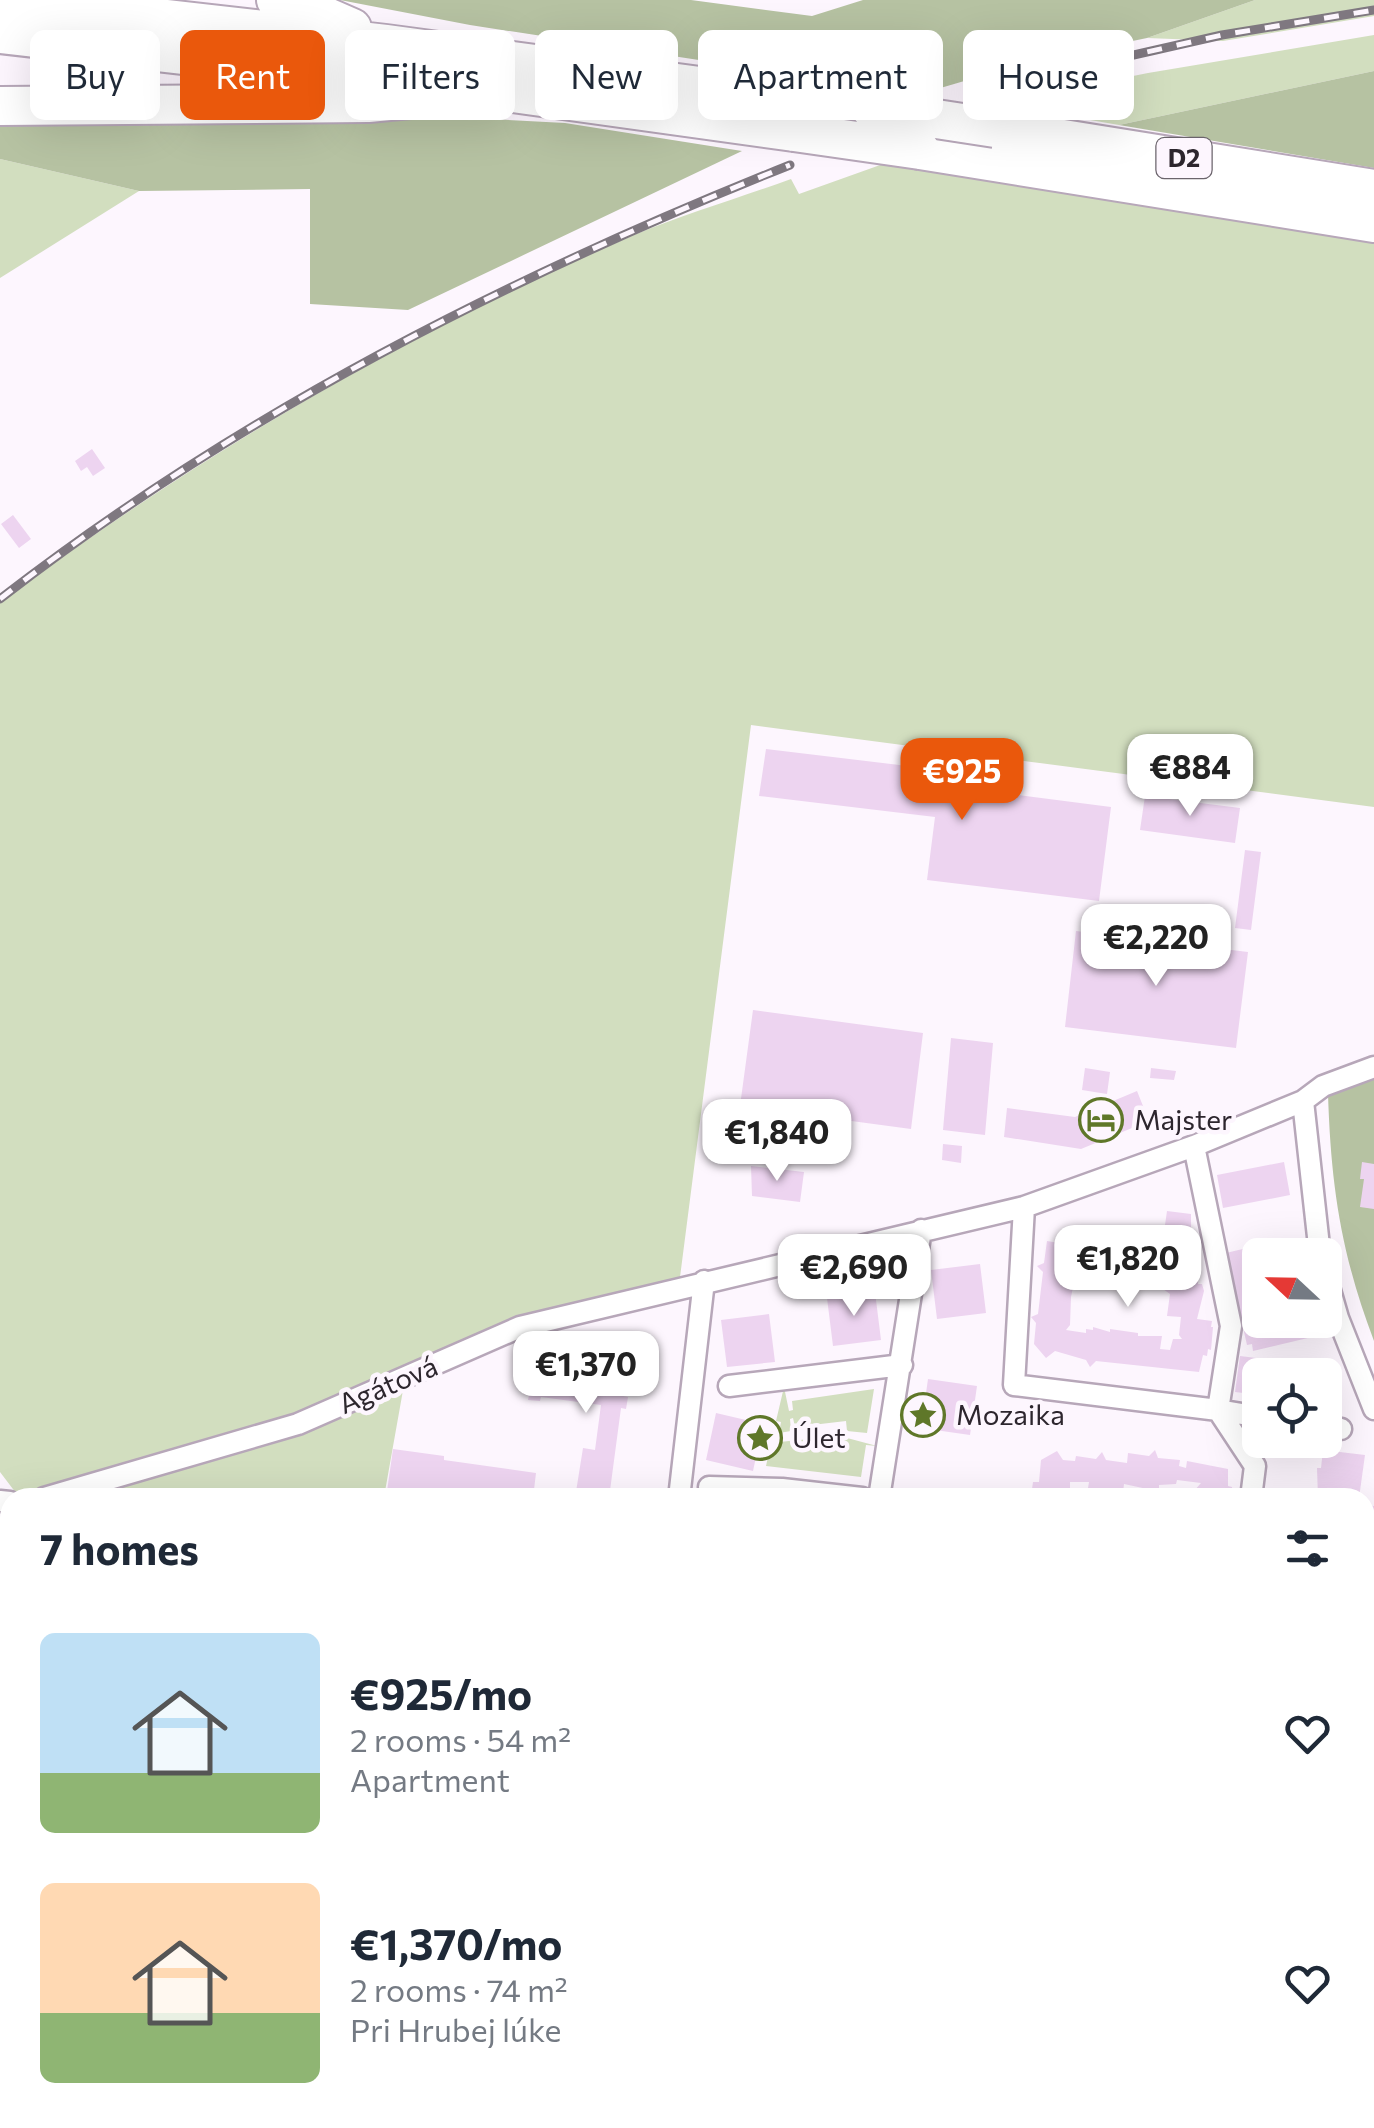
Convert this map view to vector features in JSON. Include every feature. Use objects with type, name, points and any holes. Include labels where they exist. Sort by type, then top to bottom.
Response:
[{"type":"highway","name":"D2","points":[[0,0],[345,39]]},
{"type":"highway","points":[[276,0],[302,6],[355,30]]},
{"type":"highway","name":"D2","points":[[0,34],[345,73]]},
{"type":"highway","name":"D2","points":[[515,61],[871,108],[1374,189]]},
{"type":"highway","name":"D2","points":[[515,93],[920,150],[1374,222]]},
{"type":"highway","points":[[0,106],[345,103]]},
{"type":"street","name":"Agátová","points":[[78,1488],[298,1424],[520,1327],[1024,1207],[1194,1146],[1303,1101],[1323,1086],[1374,1067]]},
{"type":"street","points":[[1303,1101],[1318,1238]]},
{"type":"street","points":[[1194,1146],[1231,1326],[1218,1410],[1255,1466],[1252,1488]]},
{"type":"street","points":[[1024,1207],[1014,1385],[1242,1414]]},
{"type":"street","points":[[880,1488],[921,1230]]},
{"type":"street","points":[[680,1488],[704,1281]]},
{"type":"street","points":[[1342,1328],[1374,1409]]},
{"type":"street","points":[[729,1386],[902,1365]]},
{"type":"street","points":[[710,1487],[782,1488]]},
{"type":"green space","points":[[340,0],[691,0],[812,16],[863,0],[1255,0],[1134,41],[1134,30],[963,30],[963,81],[943,87],[943,30],[698,30],[698,60],[678,57],[678,30],[535,30],[535,35]]},
{"type":"green space","points":[[1255,0],[1374,0],[1374,16],[1223,41],[1147,38]]},
{"type":"green space","points":[[1374,35],[1374,71],[1119,125],[1090,120],[1134,120],[1134,76]]},
{"type":"green space","points":[[1374,71],[1374,168],[1119,125]]},
{"type":"green space","points":[[0,115],[30,115],[30,120],[160,120],[160,115],[180,115],[180,120],[325,120],[325,115],[345,115],[345,120],[508,120],[565,123],[742,151],[408,310],[310,304],[310,189],[139,191],[0,159]]},
{"type":"green space","points":[[0,159],[139,191],[0,278]]},
{"type":"green space","points":[[883,164],[959,172],[1374,242],[1374,807],[751,725],[679,1285],[520,1327],[405,1379],[386,1488],[12,1488],[0,1472],[0,603],[227,448],[386,355],[468,313],[673,220],[791,179],[799,194]]},
{"type":"green space","points":[[1374,1077],[1374,1341],[1353,1279],[1340,1219],[1328,1094]]},
{"type":"green space","points":[[784,1387],[789,1411],[793,1410],[792,1401],[874,1389],[867,1433],[847,1431],[846,1421],[795,1427],[793,1418],[791,1431],[779,1433],[781,1422],[776,1421]]},
{"type":"green space","points":[[836,1435],[877,1446],[866,1445],[861,1477],[766,1466],[771,1443],[798,1440],[801,1451],[800,1440],[831,1439]]},
{"type":"building","points":[[92,449],[105,468],[93,476],[87,467],[81,471],[75,461]]},
{"type":"building","points":[[13,515],[31,539],[19,548],[1,524]]},
{"type":"building","points":[[766,749],[941,770],[939,785],[1111,807],[1099,901],[927,880],[935,817],[759,796]]},
{"type":"building","points":[[1145,796],[1240,808],[1235,843],[1140,830]]},
{"type":"building","points":[[1245,850],[1261,852],[1251,930],[1235,928]]},
{"type":"building","points":[[1076,931],[1248,952],[1236,1048],[1065,1027]]},
{"type":"building","points":[[753,1010],[923,1033],[911,1129],[740,1106]]},
{"type":"building","points":[[951,1038],[993,1043],[985,1135],[943,1130]]},
{"type":"building","points":[[1085,1068],[1110,1072],[1107,1094],[1082,1090]]},
{"type":"building","points":[[1151,1068],[1176,1071],[1174,1080],[1150,1078]]},
{"type":"building","name":"Majster","points":[[1137,1091],[1149,1121],[1081,1149],[1004,1137],[1007,1108],[1075,1117]]},
{"type":"building","points":[[943,1144],[962,1146],[961,1163],[942,1160]]},
{"type":"building","points":[[1284,1162],[1290,1195],[1223,1208],[1217,1175]]},
{"type":"building","points":[[1362,1162],[1374,1164],[1374,1209],[1360,1207]]},
{"type":"building","points":[[751,1166],[804,1172],[800,1202],[752,1196]]},
{"type":"building","points":[[1167,1211],[1191,1214],[1191,1231],[1195,1232],[1191,1266],[1198,1267],[1198,1284],[1202,1284],[1204,1291],[1197,1319],[1212,1321],[1213,1327],[1211,1350],[1203,1355],[1199,1372],[1096,1361],[1090,1367],[1086,1360],[1055,1351],[1046,1358],[1034,1344],[1036,1323],[1031,1317],[1038,1314],[1043,1272],[1037,1266],[1044,1263],[1047,1241],[1071,1245],[1071,1262],[1075,1262],[1077,1269],[1070,1325],[1066,1330],[1086,1333],[1086,1329],[1093,1327],[1138,1336],[1162,1336],[1160,1349],[1170,1350],[1173,1339],[1182,1339],[1181,1317],[1167,1316],[1170,1294],[1163,1289],[1171,1285],[1173,1265],[1160,1263],[1163,1242],[1156,1236],[1164,1232]]},
{"type":"building","points":[[1242,1249],[1242,1323],[1226,1253]]},
{"type":"building","points":[[980,1264],[986,1313],[937,1319],[931,1270]]},
{"type":"building","points":[[875,1292],[881,1340],[833,1346],[827,1298]]},
{"type":"building","points":[[769,1314],[775,1362],[727,1367],[721,1320]]},
{"type":"building","points":[[1245,1338],[1308,1338],[1253,1351],[1252,1344],[1247,1345]]},
{"type":"building","points":[[1240,1356],[1256,1358],[1242,1358],[1242,1393],[1235,1392]]},
{"type":"building","points":[[533,1362],[626,1375],[623,1396],[628,1397],[626,1409],[621,1408],[610,1488],[577,1488],[583,1448],[595,1450],[601,1405],[541,1397],[540,1401],[528,1400],[529,1395],[523,1394],[526,1372],[532,1370]]},
{"type":"building","points":[[928,1379],[977,1386],[970,1435],[921,1428]]},
{"type":"building","points":[[716,1413],[763,1424],[753,1471],[706,1460]]},
{"type":"building","points":[[393,1449],[536,1473],[534,1488],[387,1488]]},
{"type":"building","points":[[1155,1450],[1158,1458],[1180,1460],[1179,1466],[1186,1468],[1187,1461],[1228,1469],[1228,1486],[1232,1488],[1197,1488],[1201,1483],[1177,1480],[1176,1484],[1159,1488],[1124,1484],[1124,1488],[1088,1488],[1089,1482],[1070,1482],[1070,1488],[1032,1488],[1033,1482],[1039,1482],[1041,1460],[1057,1451],[1063,1460],[1075,1461],[1076,1456],[1096,1459],[1102,1452],[1106,1460],[1127,1463],[1128,1453],[1149,1456]]},
{"type":"building","points":[[1342,1452],[1365,1455],[1360,1488],[1318,1488],[1317,1468],[1321,1468],[1322,1458],[1342,1458]]},
{"type":"railway","points":[[1134,55],[1222,35],[1374,10]]},
{"type":"railway","points":[[0,599],[185,468],[380,354],[582,254],[790,165]]},
{"type":"place","name":"Majster","points":[[1101,1120]]},
{"type":"place","name":"Mozaika","points":[[923,1415]]},
{"type":"place","name":"Úlet","points":[[760,1438]]}]
